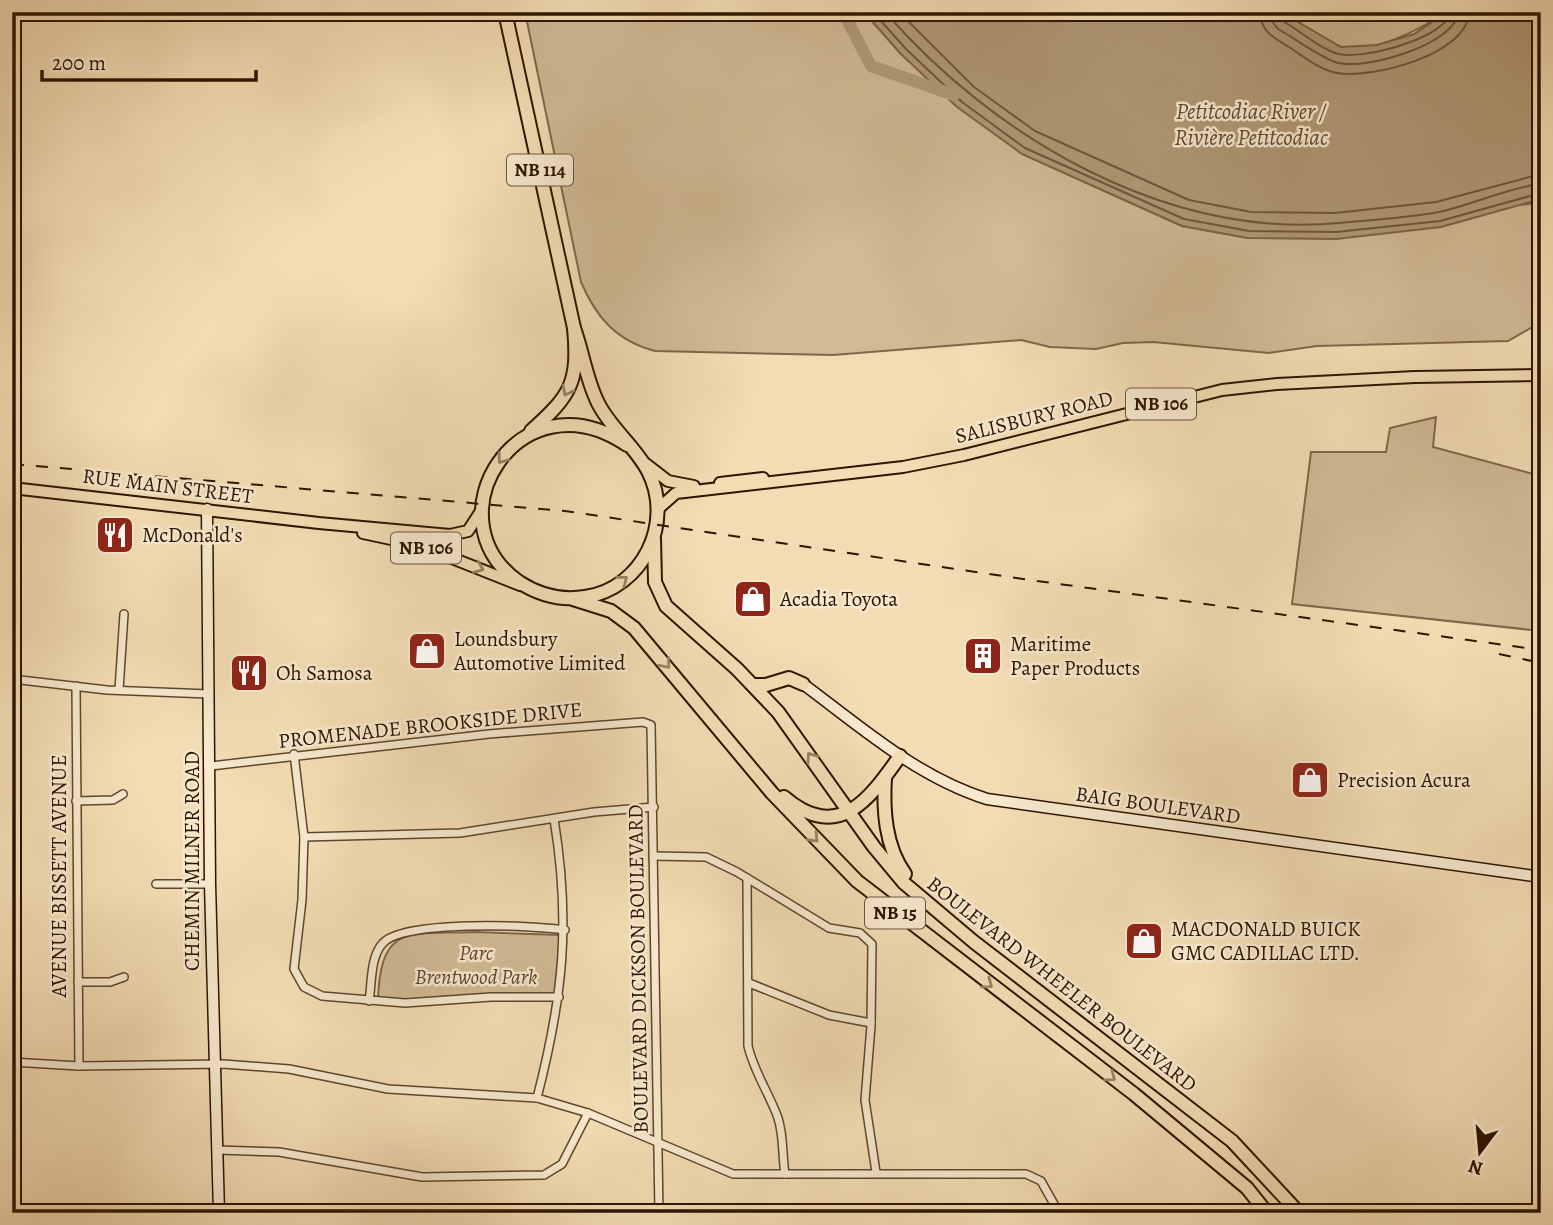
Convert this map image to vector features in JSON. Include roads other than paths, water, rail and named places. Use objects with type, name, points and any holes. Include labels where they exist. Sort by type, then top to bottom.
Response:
[{"type":"highway","name":"NB 114","points":[[505,12],[574,328],[597,401],[627,445]]},
{"type":"highway","name":"NB 114","points":[[523,438],[560,405],[572,386],[576,352],[574,328]]},
{"type":"highway","points":[[557,425],[595,427],[627,445],[638,456],[652,481],[658,509],[654,539],[639,566],[629,577],[603,593],[573,599],[549,596],[528,588],[502,565],[492,551],[486,535],[483,502],[493,471],[509,449],[523,438],[557,425]]},
{"type":"highway","name":"BOULEVARD WHEELER BOULEVARD","points":[[654,539],[655,582],[663,600],[753,685],[796,737],[895,873],[929,905],[1231,1141],[1298,1213]]},
{"type":"highway","name":"BOULEVARD WHEELER BOULEVARD","points":[[573,599],[611,611],[629,624],[802,826],[857,881],[1134,1094],[1247,1188],[1267,1213]]},
{"type":"highway","points":[[753,685],[766,685],[789,678],[803,684]]},
{"type":"highway","points":[[752,769],[806,812],[829,816],[850,813],[900,756]]},
{"type":"highway","points":[[885,776],[885,810],[893,852],[900,868],[929,905]]},
{"type":"highway","points":[[1231,1141],[1260,1165],[1307,1213]]},
{"type":"highway","points":[[1224,1169],[1261,1213]]},
{"type":"main road","name":"SALISBURY ROAD","points":[[658,509],[676,493],[903,467],[964,455],[1222,390],[1277,384],[1415,377],[1541,375]]},
{"type":"main road","name":"SALISBURY ROAD","points":[[638,456],[655,473],[680,485],[761,478],[787,480]]},
{"type":"main road","name":"RUE MAIN STREET","points":[[12,488],[319,523],[461,534],[475,525],[483,502]]},
{"type":"main road","name":"RUE MAIN STREET","points":[[319,523],[419,545],[528,588]]},
{"type":"street","name":"CHEMIN MILNER ROAD","points":[[207,509],[210,884],[219,1213]]},
{"type":"street","points":[[119,690],[124,614]]},
{"type":"street","points":[[12,680],[119,690],[209,694]]},
{"type":"street","name":"BAIG BOULEVARD","points":[[803,684],[900,756],[954,788],[1003,803],[1541,877]]},
{"type":"street","name":"AVENUE BISSETT AVENUE","points":[[76,686],[79,1066]]},
{"type":"street","name":"PROMENADE BROOKSIDE DRIVE","points":[[211,766],[294,754],[489,734],[643,722],[651,725]]},
{"type":"street","name":"BOULEVARD DICKSON BOULEVARD","points":[[651,725],[659,1213]]},
{"type":"street","points":[[294,754],[304,837],[302,900],[294,969],[304,987],[322,996],[405,1003],[491,997],[559,997]]},
{"type":"street","points":[[76,801],[113,800],[123,794]]},
{"type":"street","points":[[304,837],[460,833],[654,807]]},
{"type":"street","points":[[537,1098],[559,997],[565,930],[554,819]]},
{"type":"street","points":[[653,856],[706,857],[747,878],[829,928],[860,933],[872,944],[871,1023],[865,1100],[876,1172]]},
{"type":"street","points":[[747,878],[748,1046],[753,1068],[777,1117],[783,1139],[785,1174]]},
{"type":"street","points":[[156,884],[210,884]]},
{"type":"street","points":[[1541,911],[1541,995]]},
{"type":"street","points":[[369,1001],[375,955],[384,942],[400,932],[430,927],[565,930]]},
{"type":"street","points":[[78,982],[110,982],[124,976]]},
{"type":"street","points":[[749,983],[829,1015],[871,1023]]},
{"type":"street","points":[[12,1062],[79,1066],[214,1064],[289,1069],[388,1089],[537,1098],[588,1113],[733,1174],[1026,1174],[1041,1181],[1059,1213]]},
{"type":"street","points":[[217,1150],[279,1152],[422,1177],[544,1175],[562,1164],[588,1113]]},
{"type":"water","name":"Petitcodiac River / Rivière Petitcodiac","points":[[864,12],[1281,12],[1341,47],[1377,45],[1414,34],[1447,12],[1541,12],[1541,199],[1441,227],[1336,239],[1248,238],[1182,226],[1022,154],[957,107],[901,54]]},
{"type":"waterway","name":"Petitcodiac River / Rivière Petitcodiac","points":[[843,12],[871,66],[954,95]]},
{"type":"railway","points":[[12,464],[565,511],[1030,580],[1541,650]]},
{"type":"railway","points":[[1499,654],[1541,663]]},
{"type":"place","name":"McDonald's","points":[[115,535]]},
{"type":"place","name":"Acadia Toyota","points":[[753,599]]},
{"type":"place","name":"Loundsbury Automotive Limited","points":[[427,651]]},
{"type":"place","name":"Maritime Paper Products","points":[[983,656]]},
{"type":"place","name":"Oh Samosa","points":[[249,673]]},
{"type":"place","name":"Precision Acura","points":[[1310,780]]},
{"type":"place","name":"MACDONALD BUICK GMC CADILLAC LTD.","points":[[1144,941]]},
{"type":"park label","name":"Parc Brentwood Park","points":[[476,965]]}]
